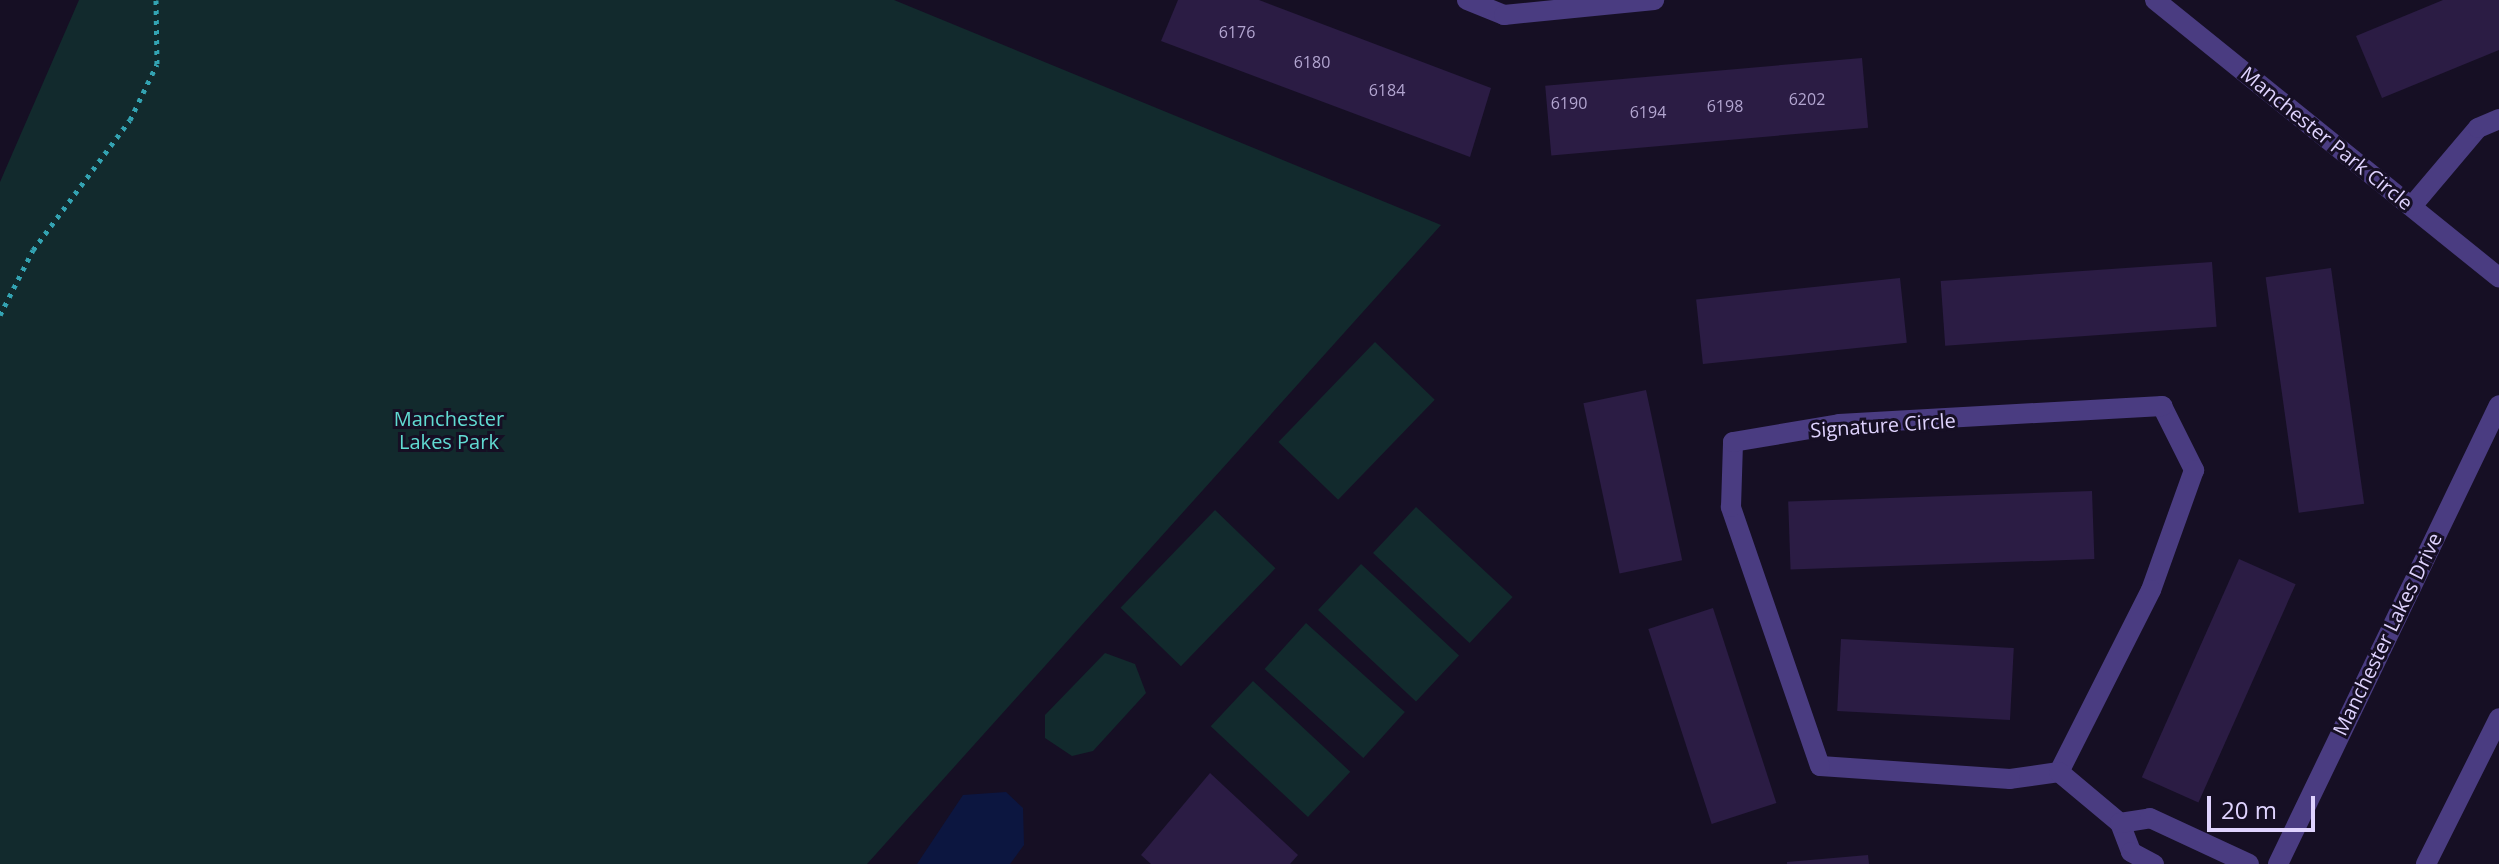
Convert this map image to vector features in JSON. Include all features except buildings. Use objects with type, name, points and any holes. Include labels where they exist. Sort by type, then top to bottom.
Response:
[{"type":"street","points":[[1467,0],[1504,15],[1654,0]]},
{"type":"street","name":"Manchester Park Circle","points":[[2155,0],[2499,278]]},
{"type":"street","points":[[2412,206],[2478,128],[2499,119]]},
{"type":"street","name":"Manchester Lakes Drive","points":[[2278,864],[2499,405]]},
{"type":"street","name":"Signature Circle","points":[[2162,406],[2194,470],[2151,590],[2059,772],[2010,779],[1820,766],[1731,507],[1733,442],[1839,424],[2162,406]]},
{"type":"street","points":[[2426,864],[2499,718]]},
{"type":"street","points":[[2059,772],[2120,823],[2131,852],[2154,864]]},
{"type":"street","points":[[2120,823],[2150,818],[2249,864]]},
{"type":"path","points":[[0,315],[33,250],[130,120],[157,64],[156,0]]},
{"type":"green space","name":"Manchester Lakes Park","points":[[79,0],[894,0],[1441,225],[867,864],[0,864],[0,182]]},
{"type":"green space","points":[[1375,342],[1435,400],[1338,500],[1278,442]]},
{"type":"green space","points":[[1416,507],[1513,597],[1470,643],[1373,553]]},
{"type":"green space","points":[[1215,510],[1275,568],[1181,666],[1121,608]]},
{"type":"green space","points":[[1361,564],[1459,655],[1416,701],[1318,610]]},
{"type":"green space","points":[[1306,623],[1405,712],[1363,758],[1265,669]]},
{"type":"green space","points":[[1105,653],[1135,664],[1146,693],[1093,751],[1072,756],[1045,738],[1045,715]]},
{"type":"green space","points":[[1253,681],[1350,772],[1308,817],[1211,726]]},
{"type":"water","points":[[1006,792],[1023,808],[1024,845],[1010,864],[917,864],[963,795]]}]
